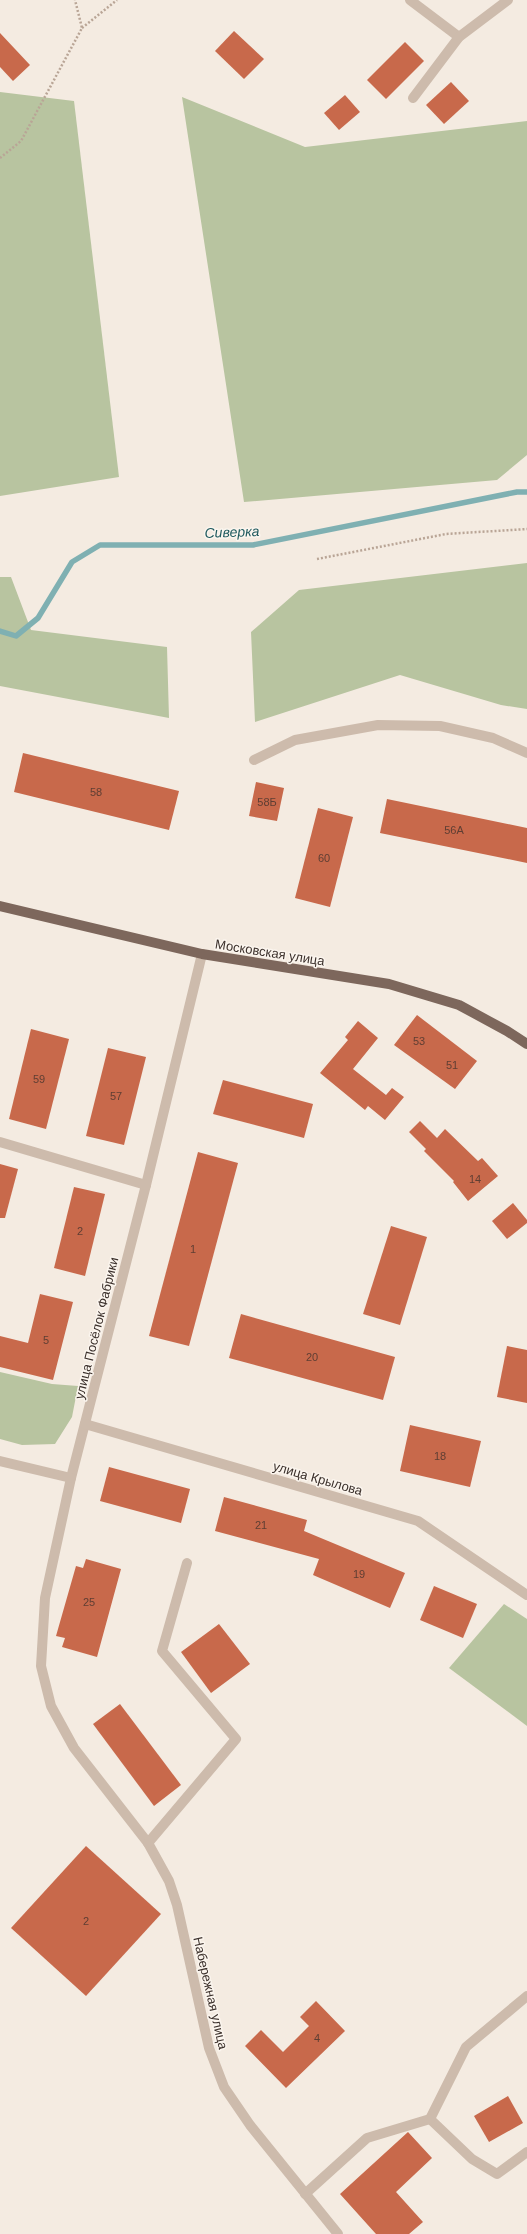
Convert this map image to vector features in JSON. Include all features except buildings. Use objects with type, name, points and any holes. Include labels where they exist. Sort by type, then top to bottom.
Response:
[{"type":"main road","name":"Московская улица","points":[[0,906],[202,954],[389,984],[459,1005],[507,1031],[527,1044]]},
{"type":"street","points":[[410,0],[459,37]]},
{"type":"street","points":[[413,98],[459,37],[508,0]]},
{"type":"street","points":[[254,760],[295,740],[378,725],[440,726],[493,738],[527,753]]},
{"type":"street","name":"улица Посёлок Фабрики","points":[[148,1843],[74,1748],[51,1706],[41,1666],[45,1598],[71,1478],[146,1185],[202,954]]},
{"type":"street","points":[[0,1142],[146,1185]]},
{"type":"street","name":"улица Крылова","points":[[85,1424],[418,1520],[527,1595]]},
{"type":"street","points":[[0,1460],[71,1478]]},
{"type":"street","points":[[148,1843],[236,1739],[162,1651],[187,1563]]},
{"type":"street","name":"Набережная улица","points":[[148,1843],[169,1881],[177,1905],[208,2048],[224,2087],[250,2125],[338,2234]]},
{"type":"street","points":[[305,2194],[366,2138],[430,2119],[466,2047],[527,1996]]},
{"type":"street","points":[[430,2119],[472,2159],[497,2174],[527,2152]]},
{"type":"path","points":[[75,0],[82,28]]},
{"type":"path","points":[[0,158],[21,141],[82,28],[117,0]]},
{"type":"path","points":[[317,558],[446,534],[527,529]]},
{"type":"green space","points":[[0,92],[74,101],[119,477],[0,496]]},
{"type":"green space","points":[[182,97],[305,147],[527,121],[527,455],[497,480],[244,502]]},
{"type":"green space","points":[[527,563],[527,709],[501,705],[400,675],[255,722],[251,632],[299,590]]},
{"type":"green space","points":[[0,577],[11,577],[31,630],[167,647],[169,718],[0,686]]},
{"type":"green space","points":[[0,1372],[52,1384],[78,1386],[72,1417],[55,1444],[22,1445],[0,1439]]},
{"type":"green space","points":[[504,1604],[527,1619],[527,1726],[449,1668]]},
{"type":"waterway","name":"Сиверка","points":[[0,631],[16,636],[38,618],[72,562],[100,545],[253,545],[517,492],[527,492]]}]
